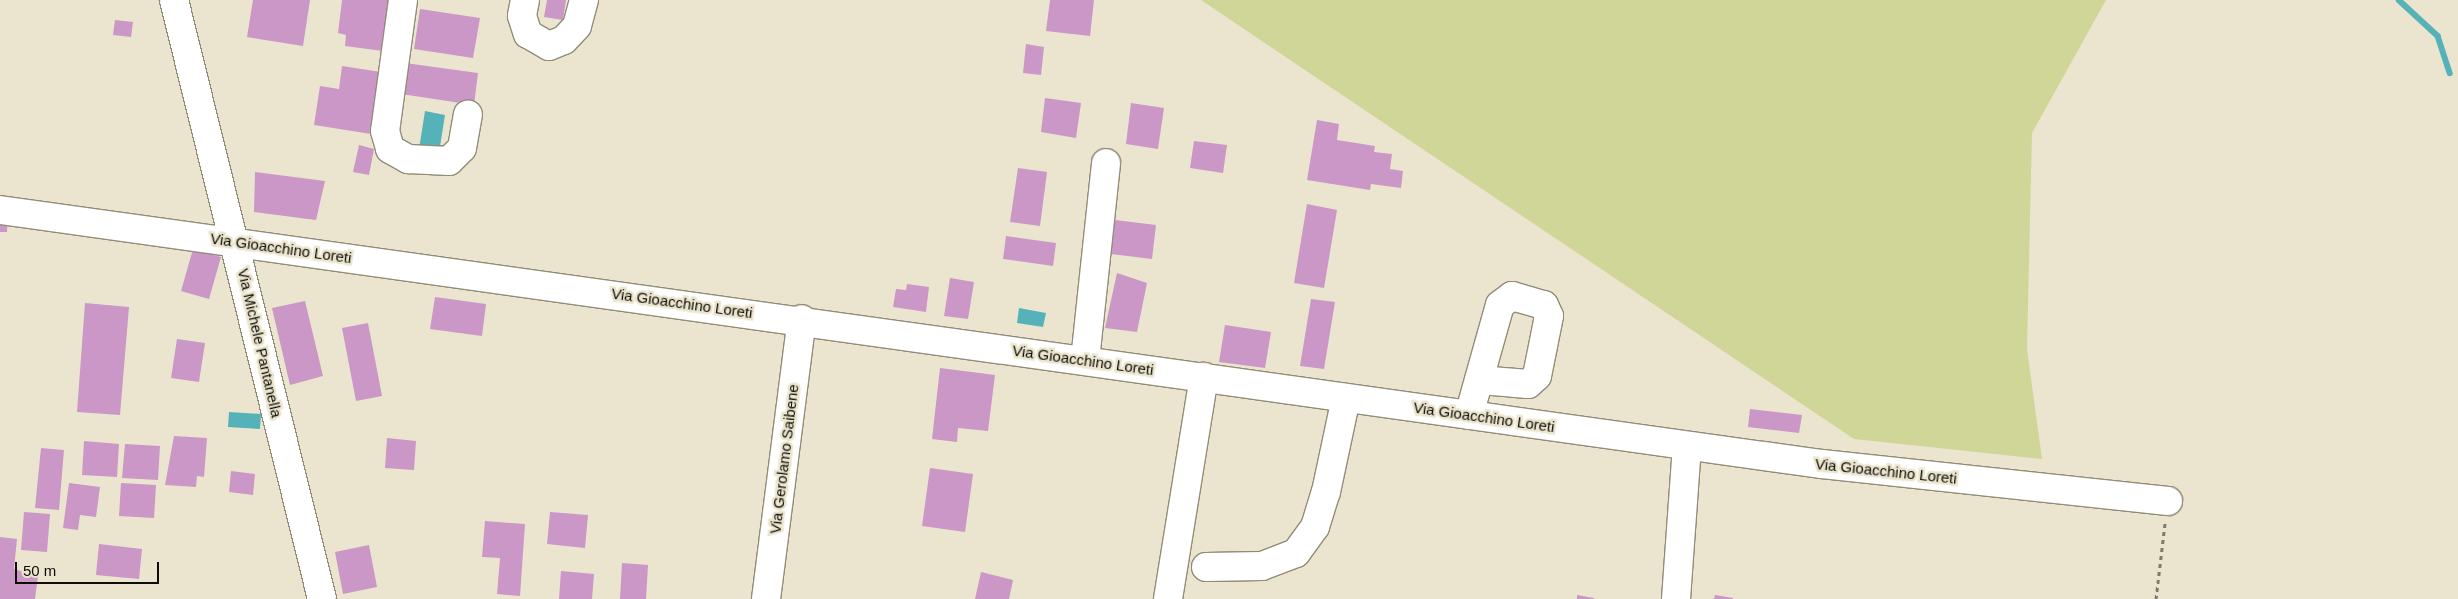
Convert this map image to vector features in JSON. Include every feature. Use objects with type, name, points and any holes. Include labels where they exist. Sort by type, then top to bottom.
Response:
[{"type":"street","name":"Via Michele Pantanella","points":[[174,0],[236,242],[322,599]]},
{"type":"street","points":[[403,0],[385,131],[390,149],[408,159],[449,161],[462,148],[468,115]]},
{"type":"street","points":[[525,0],[522,16],[528,34],[549,46],[564,40],[577,26],[584,0]]},
{"type":"street","points":[[1085,360],[1106,163]]},
{"type":"street","name":"Via Gioacchino Loreti","points":[[0,210],[802,319],[1687,446],[2168,501]]},
{"type":"street","name":"Via Gerolamo Saibene","points":[[766,599],[802,319]]},
{"type":"street","points":[[1168,599],[1204,377]]},
{"type":"street","points":[[1469,415],[1479,380]]},
{"type":"street","points":[[1206,567],[1262,566],[1296,553],[1317,518],[1346,398]]},
{"type":"street","points":[[1676,599],[1687,446]]},
{"type":"path","points":[[2156,599],[2168,501]]},
{"type":"green space","points":[[1201,0],[2106,0],[2032,133],[2027,349],[2042,459],[1854,439]]},
{"type":"water","points":[[425,111],[445,115],[439,153],[419,149]]},
{"type":"water","points":[[1019,308],[1046,313],[1043,327],[1017,323]]},
{"type":"water","points":[[229,412],[261,414],[260,429],[228,427]]},
{"type":"building","points":[[253,0],[310,0],[303,46],[247,37]]},
{"type":"building","points":[[342,0],[390,0],[383,51],[345,46],[346,35],[338,33]]},
{"type":"building","points":[[547,0],[566,0],[563,20],[544,17]]},
{"type":"building","points":[[1050,0],[1094,0],[1090,36],[1046,31]]},
{"type":"building","points":[[420,9],[480,18],[473,58],[414,49]]},
{"type":"building","points":[[115,20],[133,22],[131,37],[113,35]]},
{"type":"building","points":[[1026,44],[1044,47],[1041,75],[1023,73]]},
{"type":"building","points":[[405,63],[478,73],[474,105],[401,94]]},
{"type":"building","points":[[342,66],[381,72],[371,134],[314,125],[320,86],[339,89]]},
{"type":"building","points":[[1045,98],[1081,103],[1076,138],[1041,132]]},
{"type":"building","points":[[1131,103],[1164,108],[1158,149],[1126,144]]},
{"type":"building","points":[[1317,120],[1339,124],[1337,140],[1375,146],[1374,152],[1392,154],[1390,169],[1403,171],[1401,188],[1371,184],[1370,190],[1307,180]]},
{"type":"building","points":[[1194,141],[1227,145],[1223,173],[1190,168]]},
{"type":"building","points":[[359,145],[374,149],[369,175],[353,172]]},
{"type":"building","points":[[1018,168],[1047,172],[1040,226],[1010,222]]},
{"type":"building","points":[[255,172],[325,181],[316,220],[254,212]]},
{"type":"building","points":[[1307,204],[1337,210],[1324,288],[1294,283]]},
{"type":"building","points":[[0,218],[8,218],[7,232],[0,232]]},
{"type":"building","points":[[1115,220],[1156,225],[1152,259],[1111,254]]},
{"type":"building","points":[[1006,236],[1056,243],[1053,266],[1003,259]]},
{"type":"building","points":[[193,249],[221,257],[209,299],[181,291]]},
{"type":"building","points":[[1117,273],[1147,283],[1137,332],[1105,328]]},
{"type":"building","points":[[950,278],[974,282],[968,319],[944,316]]},
{"type":"building","points":[[907,284],[929,287],[926,312],[893,307],[896,289],[906,290]]},
{"type":"building","points":[[435,297],[486,304],[482,336],[430,329]]},
{"type":"building","points":[[1311,299],[1335,302],[1324,369],[1300,366]]},
{"type":"building","points":[[305,301],[323,376],[290,385],[272,308]]},
{"type":"building","points":[[85,303],[129,307],[120,415],[77,412]]},
{"type":"building","points":[[368,323],[382,396],[356,401],[342,328]]},
{"type":"building","points":[[1225,325],[1271,332],[1265,368],[1219,362]]},
{"type":"building","points":[[177,339],[205,343],[199,382],[171,378]]},
{"type":"building","points":[[940,368],[995,375],[988,431],[958,428],[957,442],[932,439]]},
{"type":"building","points":[[1750,409],[1802,415],[1799,433],[1748,427]]},
{"type":"building","points":[[174,436],[207,438],[204,477],[197,476],[196,487],[165,485]]},
{"type":"building","points":[[387,438],[416,441],[414,470],[385,468]]},
{"type":"building","points":[[84,441],[119,444],[117,477],[82,475]]},
{"type":"building","points":[[125,444],[160,446],[158,480],[122,478]]},
{"type":"building","points":[[41,448],[64,450],[59,510],[35,508]]},
{"type":"building","points":[[930,468],[973,474],[965,532],[922,526]]},
{"type":"building","points":[[231,471],[255,474],[253,495],[229,492]]},
{"type":"building","points":[[69,483],[100,487],[96,517],[80,515],[78,530],[63,528]]},
{"type":"building","points":[[121,483],[156,485],[154,518],[119,516]]},
{"type":"building","points":[[24,512],[50,514],[47,552],[21,550]]},
{"type":"building","points":[[550,512],[588,515],[585,548],[547,544]]},
{"type":"building","points":[[485,521],[525,524],[520,596],[497,594],[500,558],[482,557]]},
{"type":"building","points":[[0,537],[17,539],[14,569],[38,576],[35,599],[0,599]]},
{"type":"building","points":[[99,544],[142,549],[139,579],[96,575]]},
{"type":"building","points":[[369,545],[377,587],[343,594],[335,552]]},
{"type":"building","points":[[622,563],[648,565],[646,599],[620,599]]},
{"type":"building","points":[[561,571],[594,574],[592,599],[559,599]]},
{"type":"building","points":[[981,572],[1013,580],[1009,599],[975,599]]},
{"type":"building","points":[[1577,595],[1594,598],[1594,599],[1577,599]]},
{"type":"building","points":[[1715,595],[1733,598],[1733,599],[1714,599]]},
{"type":"waterway","points":[[2399,0],[2438,36],[2450,73]]}]
